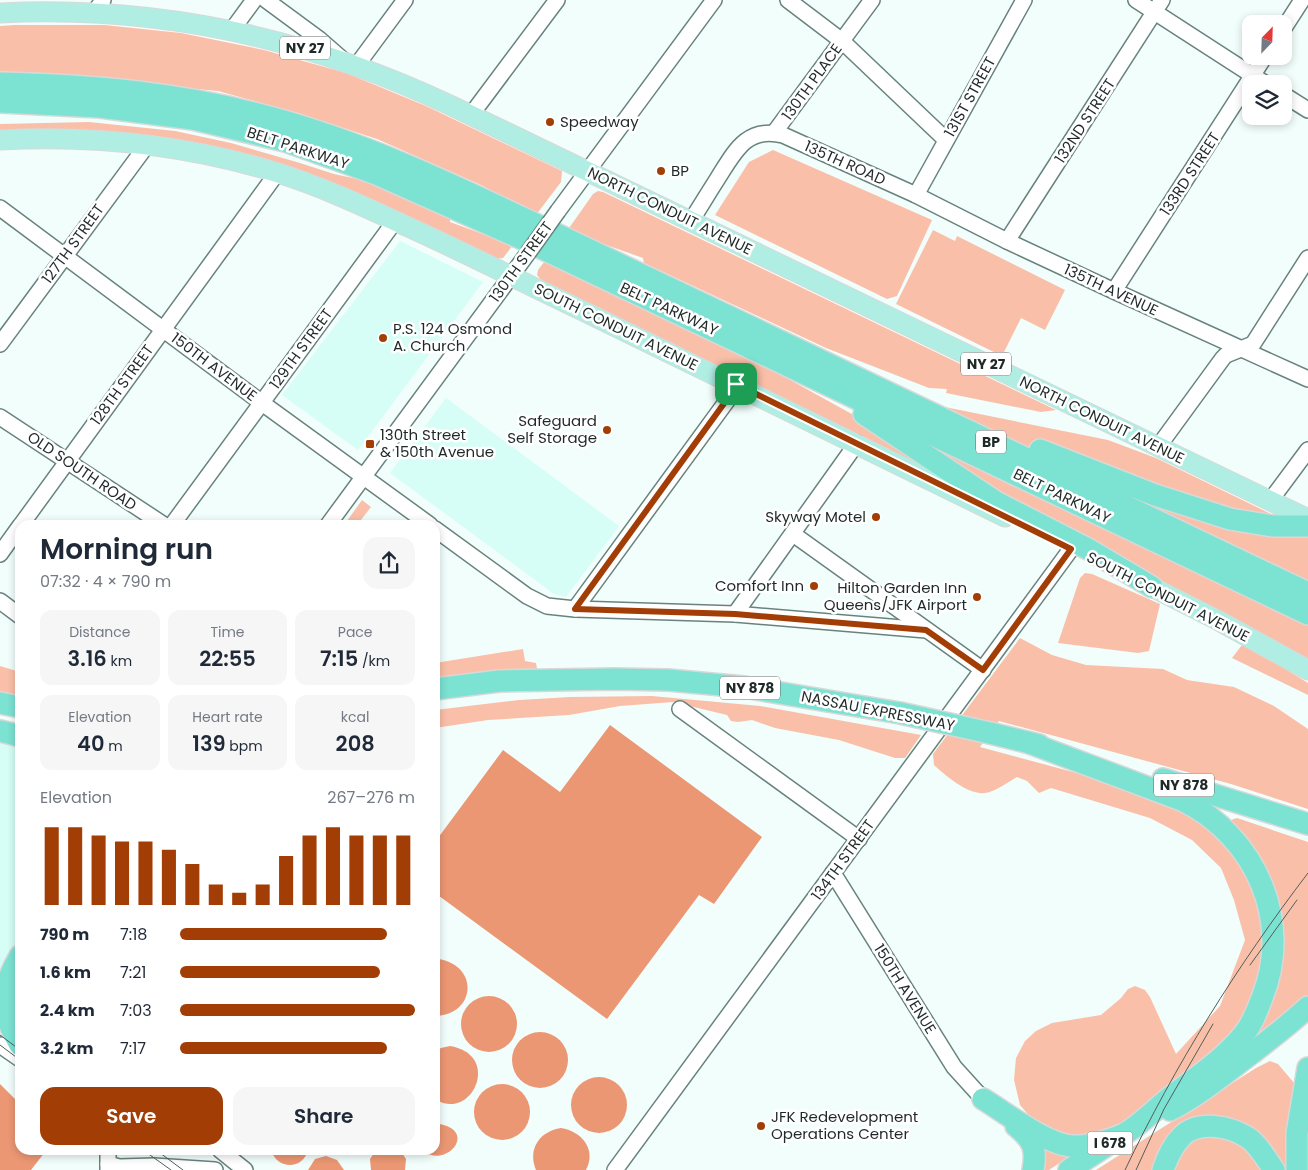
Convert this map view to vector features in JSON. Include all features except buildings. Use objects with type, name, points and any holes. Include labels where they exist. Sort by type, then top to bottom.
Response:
[{"type":"highway","name":"BELT PARKWAY","points":[[0,83],[94,87],[213,103],[291,123],[354,145],[450,184],[1308,593]]},
{"type":"highway","name":"BELT PARKWAY","points":[[0,102],[100,107],[174,116],[212,123],[267,136],[374,173],[476,217],[1308,614]]},
{"type":"highway","points":[[674,290],[755,316],[1025,444],[1155,495],[1230,519],[1272,526],[1308,526]]},
{"type":"highway","points":[[791,367],[996,502],[1088,549],[1152,587]]},
{"type":"highway","points":[[440,699],[599,679]]},
{"type":"highway","name":"NASSAU EXPRESSWAY","points":[[440,688],[500,682],[648,679],[725,685],[818,699],[900,713],[1026,742],[1172,782],[1308,824]]},
{"type":"highway","points":[[0,703],[15,706]]},
{"type":"highway","points":[[0,732],[15,735]]},
{"type":"highway","points":[[984,1099],[1045,1137],[1060,1144],[1088,1145],[1125,1133],[1224,1055],[1244,1035],[1250,1026],[1268,982],[1272,957],[1273,946],[1267,903],[1260,879],[1246,853],[1226,830],[1204,812],[1172,796],[1026,742]]},
{"type":"highway","points":[[15,964],[5,980],[1,996],[4,1018],[15,1037]]},
{"type":"highway","points":[[1,996],[15,1009]]},
{"type":"highway","name":"I 678","points":[[1069,1170],[1125,1133],[1194,1097],[1218,1081],[1308,1007]]},
{"type":"highway","points":[[1297,1170],[1297,1133],[1308,1068]]},
{"type":"highway","points":[[984,1099],[1031,1141],[1034,1151],[1033,1170]]},
{"type":"highway","points":[[1308,1110],[1306,1145],[1308,1168]]},
{"type":"highway","points":[[1163,1170],[1169,1153],[1183,1135],[1203,1126],[1223,1126],[1248,1138],[1274,1170]]},
{"type":"main road","name":"NORTH CONDUIT AVENUE","points":[[0,13],[53,11],[98,6],[232,30],[281,41],[350,62],[408,85],[471,115],[1308,520]]},
{"type":"main road","name":"SOUTH CONDUIT AVENUE","points":[[0,140],[68,139],[147,145],[218,157],[278,173],[343,197],[736,384],[1152,587],[1308,670]]},
{"type":"street","points":[[232,30],[254,0]]},
{"type":"street","points":[[266,0],[350,62],[405,0]]},
{"type":"street","points":[[471,115],[557,0]]},
{"type":"street","name":"130TH STREET","points":[[332,520],[714,0]]},
{"type":"street","points":[[788,0],[842,41],[946,140]]},
{"type":"street","name":"130TH PLACE","points":[[690,221],[740,146],[760,134],[774,133],[872,0]]},
{"type":"street","name":"131ST STREET","points":[[916,195],[1024,0]]},
{"type":"street","points":[[1136,0],[1158,6],[1253,75]]},
{"type":"street","points":[[1292,16],[1302,0]]},
{"type":"street","name":"132ND STREET","points":[[1007,241],[1158,6]]},
{"type":"street","points":[[1292,100],[1308,110]]},
{"type":"street","name":"133RD STREET","points":[[1114,292],[1242,106]]},
{"type":"street","name":"135TH ROAD","points":[[774,133],[916,195]]},
{"type":"street","name":"127TH STREET","points":[[0,344],[147,145]]},
{"type":"street","name":"128TH STREET","points":[[24,520],[278,173]]},
{"type":"street","name":"135TH AVENUE","points":[[916,195],[1114,292],[1308,379]]},
{"type":"street","name":"150TH AVENUE","points":[[0,208],[423,520]]},
{"type":"street","name":"129TH STREET","points":[[176,520],[395,221]]},
{"type":"street","points":[[1158,447],[1223,358],[1253,344],[1308,258]]},
{"type":"street","points":[[575,609],[728,398],[736,384]]},
{"type":"street","name":"OLD SOUTH ROAD","points":[[0,417],[157,520]]},
{"type":"street","points":[[735,614],[857,443]]},
{"type":"street","points":[[1270,501],[1308,450]]},
{"type":"street","name":"128TH STREET","points":[[0,554],[15,533]]},
{"type":"street","points":[[440,533],[527,596],[547,606],[575,609],[735,614],[926,630]]},
{"type":"street","points":[[793,534],[983,670]]},
{"type":"street","name":"134TH STREET","points":[[615,1170],[1071,549]]},
{"type":"street","points":[[0,601],[15,612]]},
{"type":"street","points":[[680,708],[859,839]]},
{"type":"street","name":"150TH AVENUE","points":[[833,873],[954,1067],[984,1099]]},
{"type":"street","points":[[0,1033],[15,1043]]},
{"type":"street","points":[[0,1045],[15,1056]]},
{"type":"street","points":[[226,1155],[245,1170]]},
{"type":"street","points":[[107,1158],[119,1166],[215,1170]]},
{"type":"shaded area","points":[[104,25],[181,33],[264,50],[346,73],[426,106],[562,171],[561,182],[536,215],[481,185],[377,139],[298,113],[218,91],[0,71],[0,26]]},
{"type":"shaded area","points":[[89,122],[175,131],[231,143],[334,174],[371,182],[450,216],[450,222],[513,245],[503,258],[496,259],[355,192],[298,171],[0,133],[0,124]]},
{"type":"shaded area","points":[[773,150],[932,220],[897,296],[887,299],[715,215],[749,162]]},
{"type":"shaded area","points":[[598,191],[1056,410],[1041,412],[946,393],[947,389],[929,388],[826,348],[644,263],[643,258],[567,231],[593,194]]},
{"type":"shaded area","points":[[933,230],[955,241],[957,236],[1065,290],[1045,330],[1021,318],[1002,356],[896,304]]},
{"type":"shaded area","name":"P.S. 124 Osmond A. Church","points":[[400,241],[483,282],[358,450],[282,395]]},
{"type":"shaded area","points":[[545,261],[774,371],[868,423],[944,476],[542,281],[537,275],[538,270]]},
{"type":"shaded area","points":[[446,398],[619,526],[566,597],[554,594],[390,473]]},
{"type":"shaded area","points":[[930,404],[1108,440],[1156,458],[1308,532],[1308,583]]},
{"type":"shaded area","points":[[932,444],[1308,623],[1308,662],[1001,498],[926,445]]},
{"type":"shaded area","points":[[362,500],[371,507],[361,520],[348,520]]},
{"type":"shaded area","points":[[1085,573],[1092,574],[1160,604],[1149,651],[1138,653],[1058,643],[1080,578]]},
{"type":"shaded area","points":[[1020,638],[1052,655],[1086,665],[1163,669],[1187,680],[1234,687],[1274,706],[1308,729],[1308,809],[1231,784],[999,721],[980,747],[1136,789],[1185,805],[1222,832],[1253,875],[1264,911],[1266,964],[1242,1027],[1125,1125],[1075,1142],[1038,1126],[1020,1105],[1014,1080],[1016,1058],[1025,1041],[1036,1031],[1052,1023],[1101,1015],[1121,998],[1128,989],[1135,986],[1145,990],[1150,997],[1176,1054],[1220,1006],[1245,940],[1234,900],[1221,868],[1192,840],[1150,818],[1051,788],[1039,793],[1027,781],[1017,777],[997,789],[978,793],[958,784],[934,765],[933,754]]},
{"type":"shaded area","points":[[1242,645],[1256,651],[1308,683],[1308,695],[1232,658]]},
{"type":"shaded area","points":[[523,649],[525,661],[536,663],[537,669],[440,680],[440,662]]},
{"type":"shaded area","points":[[0,666],[15,670],[15,698],[0,695]]},
{"type":"shaded area","points":[[652,696],[760,706],[921,735],[905,758],[895,758],[839,740],[775,728],[752,720],[731,721],[727,715],[673,702],[620,706],[569,715],[488,720],[440,727],[440,709],[519,700]]},
{"type":"shaded area","points":[[610,725],[762,837],[714,904],[699,895],[607,1019],[440,897],[440,835],[503,750],[560,792]]},
{"type":"shaded area","points":[[0,737],[15,741],[15,953],[0,973]]},
{"type":"shaded area","points":[[1237,818],[1308,842],[1308,996],[1272,1029],[1236,1053],[1276,965],[1236,830],[1231,820]]},
{"type":"shaded area","points":[[440,959],[452,963],[461,971],[468,989],[465,999],[459,1007],[449,1013],[440,1015]]},
{"type":"shaded area","points":[[483,996],[495,996],[505,1000],[513,1008],[517,1024],[513,1040],[505,1048],[495,1052],[483,1052],[473,1048],[465,1040],[461,1030],[461,1018],[465,1008],[473,1000]]},
{"type":"shaded area","points":[[534,1032],[546,1032],[556,1036],[564,1044],[568,1060],[564,1076],[556,1084],[546,1088],[534,1088],[524,1084],[516,1076],[512,1066],[512,1054],[516,1044],[524,1036]]},
{"type":"shaded area","points":[[450,1046],[466,1052],[475,1061],[478,1073],[476,1085],[470,1095],[460,1102],[448,1104],[440,1101],[441,1048]]},
{"type":"shaded area","points":[[1270,1061],[1278,1064],[1295,1084],[1290,1170],[1096,1170],[1256,1068]]},
{"type":"shaded area","points":[[593,1077],[605,1077],[615,1081],[623,1089],[627,1105],[623,1121],[615,1129],[605,1133],[593,1133],[583,1129],[575,1121],[571,1111],[571,1099],[575,1089],[583,1081]]},
{"type":"shaded area","points":[[0,1084],[15,1099],[15,1155],[43,1155],[31,1170],[0,1170]]},
{"type":"shaded area","points":[[496,1084],[508,1084],[518,1088],[526,1096],[530,1112],[526,1128],[518,1136],[508,1140],[496,1140],[486,1136],[478,1128],[474,1118],[474,1106],[478,1096],[486,1088]]},
{"type":"shaded area","points":[[440,1124],[451,1128],[457,1134],[457,1141],[454,1148],[440,1156],[431,1155],[440,1155]]},
{"type":"shaded area","points":[[561,1128],[575,1133],[585,1142],[590,1155],[586,1170],[536,1170],[533,1155],[537,1142],[547,1133]]},
{"type":"shaded area","points":[[1039,1139],[1073,1154],[1049,1170],[1042,1170]]},
{"type":"shaded area","points":[[273,1155],[306,1155],[301,1161],[290,1165],[284,1164]]},
{"type":"shaded area","points":[[373,1155],[403,1155],[406,1159],[405,1170],[371,1170],[370,1159]]},
{"type":"shaded area","points":[[326,1156],[337,1160],[344,1170],[308,1170],[315,1159]]},
{"type":"tram line","points":[[1125,1170],[1186,1054],[1256,944],[1308,873]]},
{"type":"tram line","points":[[1250,965],[1297,900]]},
{"type":"tram line","points":[[1136,1170],[1164,1109],[1213,1024]]},
{"type":"tram line","points":[[0,1035],[15,1046]]},
{"type":"tram line","points":[[0,1045],[15,1056]]},
{"type":"tram line","points":[[150,1155],[171,1170]]},
{"type":"tram line","points":[[163,1155],[183,1170]]},
{"type":"place","name":"Speedway","points":[[550,122]]},
{"type":"place","name":"BP","points":[[661,171]]},
{"type":"place","name":"P.S. 124 Osmond A. Church","points":[[383,338]]},
{"type":"place","name":"Safeguard Self Storage","points":[[607,430]]},
{"type":"place","name":"130th Street & 150th Avenue","points":[[370,444]]},
{"type":"place","name":"Skyway Motel","points":[[876,517]]},
{"type":"place","name":"Comfort Inn","points":[[814,586]]},
{"type":"place","name":"Hilton Garden Inn Queens/JFK Airport","points":[[977,597]]},
{"type":"place","name":"JFK Redevelopment Operations Center","points":[[761,1126]]},
{"type":"route","points":[[736,384],[1071,549],[983,670],[926,630],[735,614],[575,609],[728,398],[736,384]]}]
